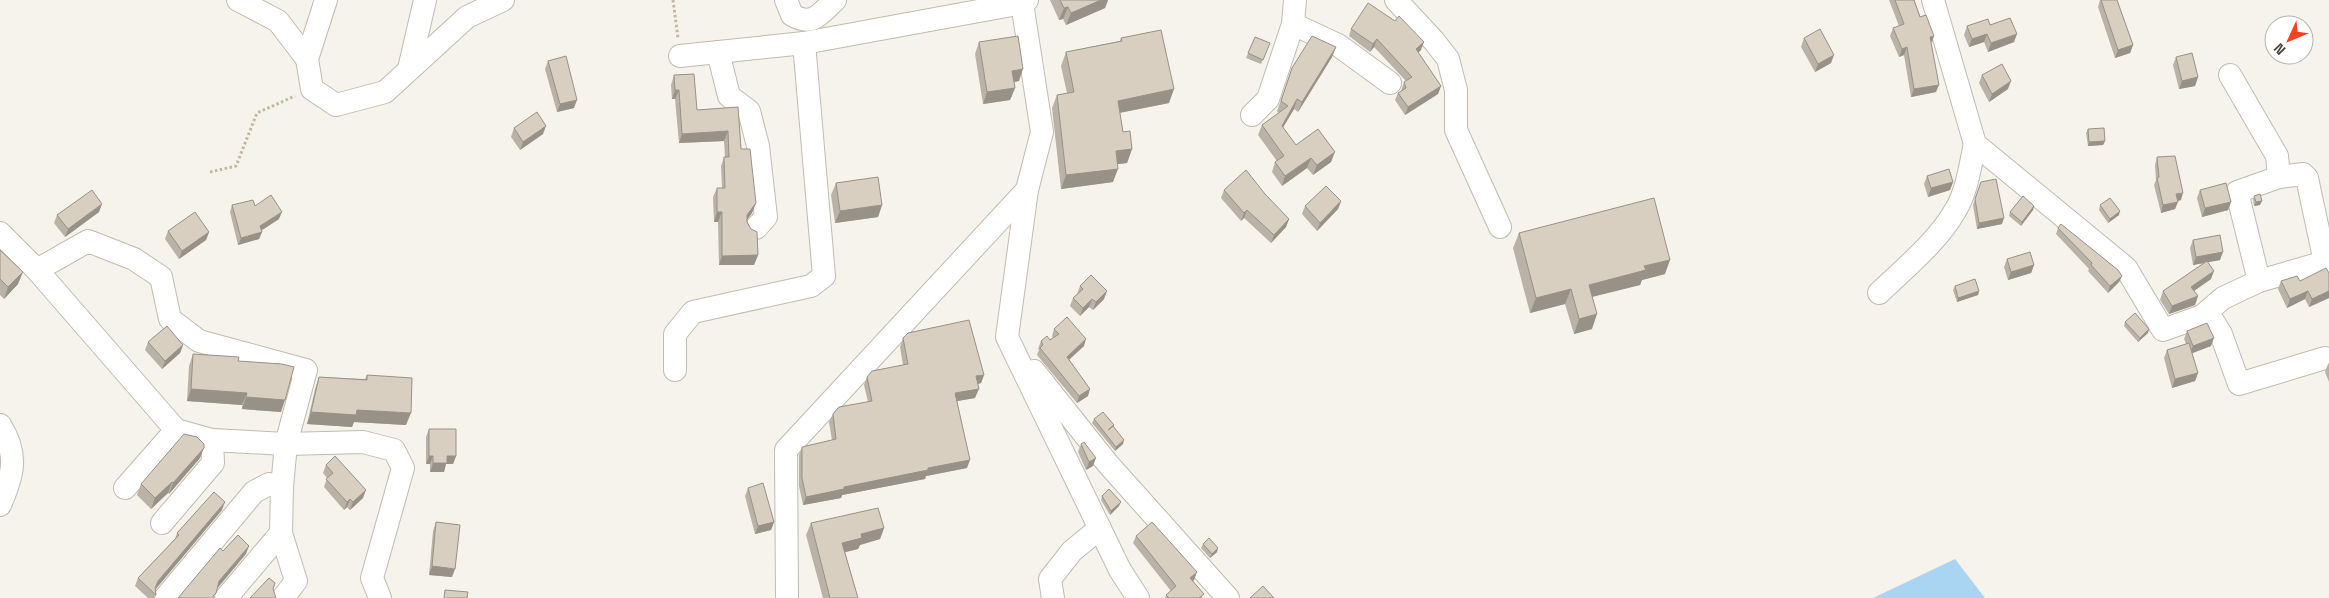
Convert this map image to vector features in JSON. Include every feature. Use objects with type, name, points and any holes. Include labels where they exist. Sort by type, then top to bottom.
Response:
[{"type":"street","points":[[238,0],[278,21],[307,58]]},
{"type":"street","points":[[326,0],[307,58],[312,89],[336,105],[385,92],[466,8],[503,0]]},
{"type":"street","points":[[408,69],[426,0]]},
{"type":"street","points":[[786,0],[792,15],[802,20],[815,19],[835,0]]},
{"type":"street","points":[[1252,115],[1268,99],[1293,24],[1295,0]]},
{"type":"street","points":[[1396,0],[1448,59],[1456,90],[1456,130],[1500,228]]},
{"type":"street","points":[[1879,293],[1919,255],[1956,211],[1975,144],[1933,0]]},
{"type":"street","points":[[680,56],[804,43],[1024,2],[1042,132],[1027,190],[1007,337],[1120,570],[1138,598]]},
{"type":"street","points":[[1293,24],[1338,45],[1390,83]]},
{"type":"street","points":[[675,370],[674,334],[693,312],[811,286],[824,276],[804,43]]},
{"type":"street","points":[[718,52],[729,96],[749,111],[758,146],[766,217],[756,228]]},
{"type":"street","points":[[2230,75],[2277,156],[2279,177]]},
{"type":"street","points":[[1975,144],[2126,268],[2163,330],[2202,316],[2223,298],[2259,281],[2327,260],[2307,178],[2303,174],[2279,177],[2237,192],[2259,281]]},
{"type":"street","points":[[786,598],[786,450],[1027,190]]},
{"type":"street","points":[[0,233],[37,270],[176,430],[212,440],[286,444],[363,442],[394,450],[403,468],[372,578],[380,598]]},
{"type":"street","points":[[37,270],[88,241],[134,258],[161,277],[170,319],[199,341],[306,370],[286,444],[282,487],[281,533],[296,581],[283,598]]},
{"type":"street","points":[[2202,316],[2213,321],[2221,334],[2238,384],[2325,358]]},
{"type":"street","points":[[1007,337],[1108,464],[1228,598]]},
{"type":"street","points":[[0,426],[5,434],[14,463],[8,487],[0,505]]},
{"type":"street","points":[[124,488],[176,430]]},
{"type":"street","points":[[162,523],[213,463],[212,440]]},
{"type":"street","points":[[165,598],[254,492],[269,484],[282,487]]},
{"type":"street","points":[[1053,598],[1050,579],[1072,551],[1100,528]]},
{"type":"street","points":[[226,598],[281,533]]},
{"type":"path","points":[[673,0],[680,56]]},
{"type":"path","points":[[210,172],[236,166],[257,113],[312,89]]},
{"type":"water","points":[[1955,559],[1985,598],[1873,598]]},
{"type":"building","points":[[1060,0],[1101,0],[1071,13],[1068,7],[1064,8]]},
{"type":"building","points":[[1895,0],[1914,0],[1920,17],[1926,15],[1934,36],[1930,37],[1939,85],[1914,89],[1907,47],[1902,49],[1893,28],[1904,24]]},
{"type":"building","points":[[2101,0],[2117,0],[2133,45],[2118,50]]},
{"type":"building","points":[[1368,3],[1395,21],[1399,16],[1424,42],[1416,49],[1441,86],[1408,107],[1398,93],[1406,88],[1404,82],[1412,77],[1377,39],[1373,44],[1351,29]]},
{"type":"building","points":[[2010,18],[2017,34],[1991,43],[1987,34],[1972,39],[1967,26],[1988,19],[1990,25]]},
{"type":"building","points":[[1820,29],[1834,55],[1818,64],[1804,38]]},
{"type":"building","points":[[1161,30],[1174,89],[1118,101],[1123,132],[1130,131],[1132,149],[1116,151],[1118,169],[1066,175],[1057,95],[1074,92],[1066,52],[1122,41],[1121,38]]},
{"type":"building","points":[[1018,36],[1023,69],[1012,71],[1015,88],[987,92],[979,42]]},
{"type":"building","points":[[1312,36],[1336,47],[1302,102],[1297,99],[1282,126],[1296,145],[1318,129],[1335,152],[1317,165],[1311,158],[1285,176],[1275,162],[1284,156],[1262,125],[1288,106],[1281,101],[1292,68]]},
{"type":"building","points":[[1255,37],[1270,43],[1263,60],[1248,53]]},
{"type":"building","points":[[2192,53],[2198,77],[2182,81],[2176,57]]},
{"type":"building","points":[[566,56],[577,100],[560,104],[548,61]]},
{"type":"building","points":[[2002,64],[2011,81],[1992,94],[1982,75]]},
{"type":"building","points":[[694,74],[697,110],[738,107],[741,149],[750,149],[756,203],[747,215],[747,222],[751,229],[757,232],[758,255],[722,256],[722,212],[717,212],[717,188],[725,188],[724,157],[729,157],[728,131],[682,134],[679,90],[675,90],[674,75]]},
{"type":"building","points":[[537,112],[546,126],[523,142],[514,128]]},
{"type":"building","points":[[2104,128],[2105,141],[2089,142],[2088,129]]},
{"type":"building","points":[[2175,156],[2183,193],[2176,194],[2178,202],[2163,205],[2157,178],[2159,177],[2157,157]]},
{"type":"building","points":[[1949,169],[1953,182],[1931,188],[1927,176]]},
{"type":"building","points":[[1246,170],[1265,194],[1289,219],[1274,235],[1247,210],[1244,213],[1224,190]]},
{"type":"building","points":[[878,177],[882,205],[840,211],[836,183]]},
{"type":"building","points":[[1996,179],[2004,218],[1979,223],[1975,199],[1981,182]]},
{"type":"building","points":[[2226,183],[2231,202],[2205,208],[2200,190]]},
{"type":"building","points":[[1326,186],[1341,201],[1320,223],[1305,206]]},
{"type":"building","points":[[92,190],[102,204],[68,229],[57,215]]},
{"type":"building","points":[[2260,194],[2262,201],[2256,202],[2254,196]]},
{"type":"building","points":[[271,195],[282,212],[260,226],[262,232],[241,238],[232,205],[253,200],[255,206]]},
{"type":"building","points":[[2023,196],[2034,206],[2022,222],[2010,212]]},
{"type":"building","points":[[1654,198],[1670,260],[1644,266],[1646,270],[1589,285],[1597,314],[1579,319],[1571,289],[1536,298],[1519,233]]},
{"type":"building","points":[[2110,198],[2120,211],[2110,219],[2100,205]]},
{"type":"building","points":[[195,212],[209,232],[182,251],[168,231]]},
{"type":"building","points":[[2061,224],[2118,270],[2122,276],[2110,286],[2091,265],[2092,263],[2058,228]]},
{"type":"building","points":[[2220,235],[2223,252],[2196,257],[2193,240]]},
{"type":"building","points":[[0,250],[23,272],[8,287],[0,279]]},
{"type":"building","points":[[2030,252],[2034,265],[2011,272],[2007,259]]},
{"type":"building","points":[[2207,261],[2214,271],[2191,287],[2198,296],[2172,306],[2163,291]]},
{"type":"building","points":[[2326,268],[2329,273],[2329,291],[2312,299],[2308,291],[2290,299],[2281,281],[2297,276],[2300,281]]},
{"type":"building","points":[[1091,275],[1107,291],[1096,302],[1092,299],[1083,308],[1073,298],[1083,289],[1080,286]]},
{"type":"building","points":[[1975,279],[1979,291],[1958,298],[1955,286]]},
{"type":"building","points":[[2135,313],[2149,329],[2140,338],[2125,322]]},
{"type":"building","points":[[1067,317],[1086,339],[1067,357],[1090,389],[1079,396],[1040,348],[1043,345],[1041,341],[1047,336],[1050,340],[1059,334],[1054,329]]},
{"type":"building","points":[[969,320],[984,375],[976,376],[979,389],[955,393],[970,460],[806,497],[802,478],[802,447],[836,439],[833,414],[839,407],[872,401],[867,377],[872,371],[908,364],[903,338],[908,333]]},
{"type":"building","points":[[2207,323],[2214,338],[2193,346],[2187,331]]},
{"type":"building","points":[[167,326],[183,345],[165,361],[148,342]]},
{"type":"building","points":[[2189,343],[2198,373],[2175,379],[2167,350]]},
{"type":"building","points":[[193,354],[239,357],[238,361],[282,364],[294,367],[285,400],[246,397],[247,393],[191,389]]},
{"type":"building","points":[[367,375],[412,378],[411,413],[357,410],[356,415],[311,412],[319,377],[367,380]]},
{"type":"building","points":[[1103,412],[1114,425],[1108,430],[1113,426],[1124,440],[1116,447],[1094,419]]},
{"type":"building","points":[[429,429],[456,429],[456,456],[447,456],[447,463],[433,463],[433,456],[429,456]]},
{"type":"building","points":[[184,434],[197,437],[204,444],[204,448],[173,483],[155,498],[141,484]]},
{"type":"building","points":[[1084,442],[1096,458],[1089,462],[1081,444]]},
{"type":"building","points":[[335,456],[366,490],[353,502],[350,499],[347,502],[326,479],[333,473],[326,465]]},
{"type":"building","points":[[763,483],[774,522],[758,526],[748,488]]},
{"type":"building","points":[[1109,489],[1121,502],[1111,511],[1102,496]]},
{"type":"building","points":[[214,492],[225,502],[158,581],[155,588],[156,595],[138,578],[179,535],[177,533]]},
{"type":"building","points":[[878,508],[884,528],[861,534],[862,538],[842,543],[858,598],[830,598],[811,523]]},
{"type":"building","points":[[436,522],[460,525],[455,569],[432,566]]},
{"type":"building","points":[[1152,522],[1197,572],[1190,578],[1204,594],[1199,598],[1169,598],[1166,595],[1176,586],[1136,536]]},
{"type":"building","points":[[238,535],[249,546],[219,581],[216,593],[213,596],[214,598],[178,598],[220,548],[223,551]]},
{"type":"building","points":[[1209,538],[1218,548],[1212,554],[1203,544]]},
{"type":"building","points":[[269,578],[275,583],[273,589],[276,598],[250,598]]},
{"type":"building","points":[[1263,586],[1274,598],[1250,598]]},
{"type":"building","points":[[445,590],[468,592],[467,598],[444,598]]}]
